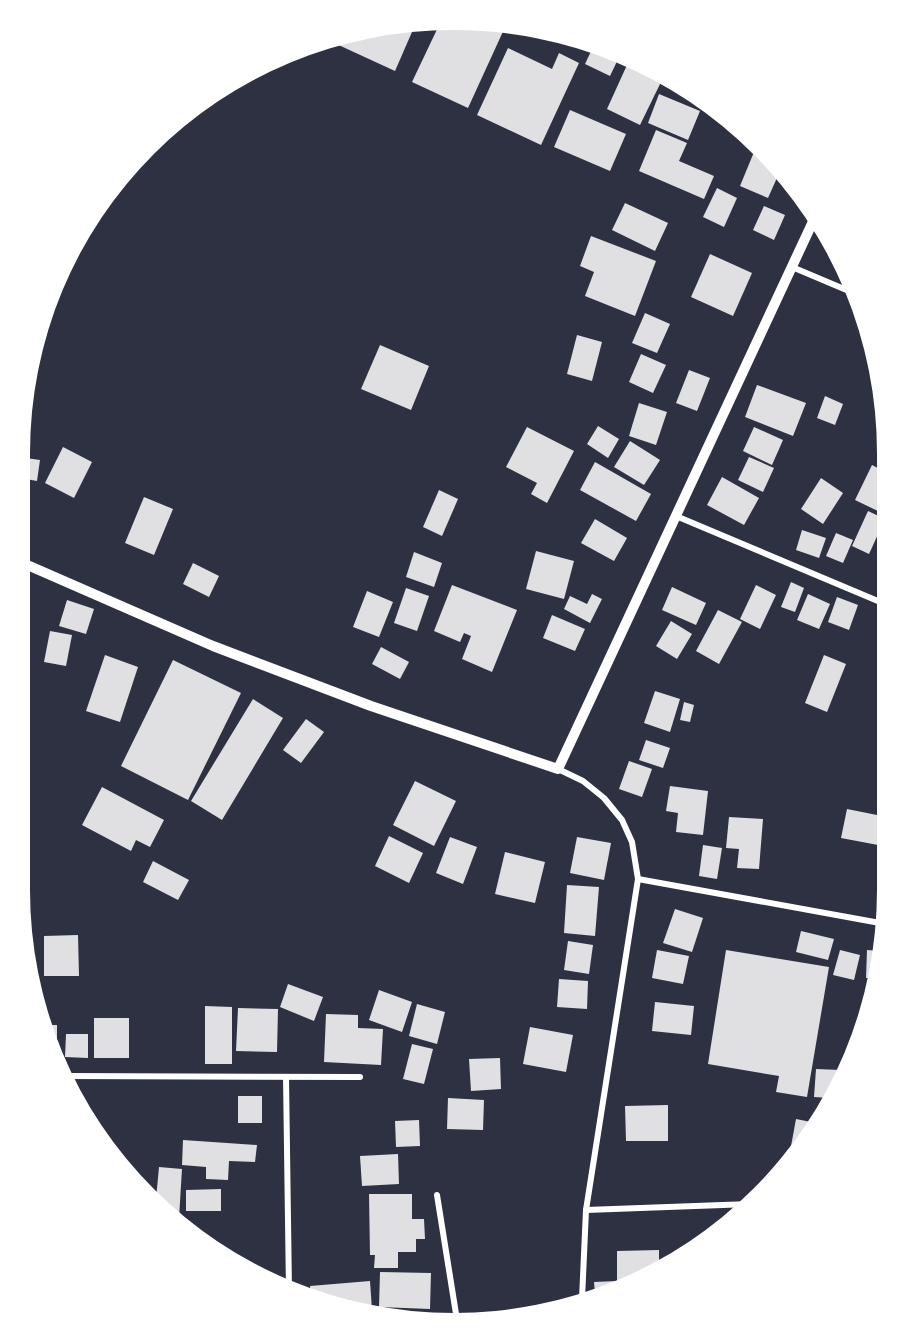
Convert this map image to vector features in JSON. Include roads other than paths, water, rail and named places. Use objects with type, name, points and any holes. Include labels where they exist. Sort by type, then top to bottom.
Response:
[{"type":"street","points":[[558,769],[811,226]]},
{"type":"street","points":[[792,267],[844,289]]},
{"type":"street","points":[[676,516],[877,601]]},
{"type":"street","points":[[30,566],[213,646],[371,706],[558,769],[583,781],[604,798],[622,820],[632,843],[639,879],[586,1210],[582,1293]]},
{"type":"street","points":[[639,879],[875,922]]},
{"type":"street","points":[[74,1076],[360,1077]]},
{"type":"street","points":[[286,1077],[289,1280]]},
{"type":"street","points":[[437,1195],[456,1313]]},
{"type":"street","points":[[586,1210],[737,1204]]}]
